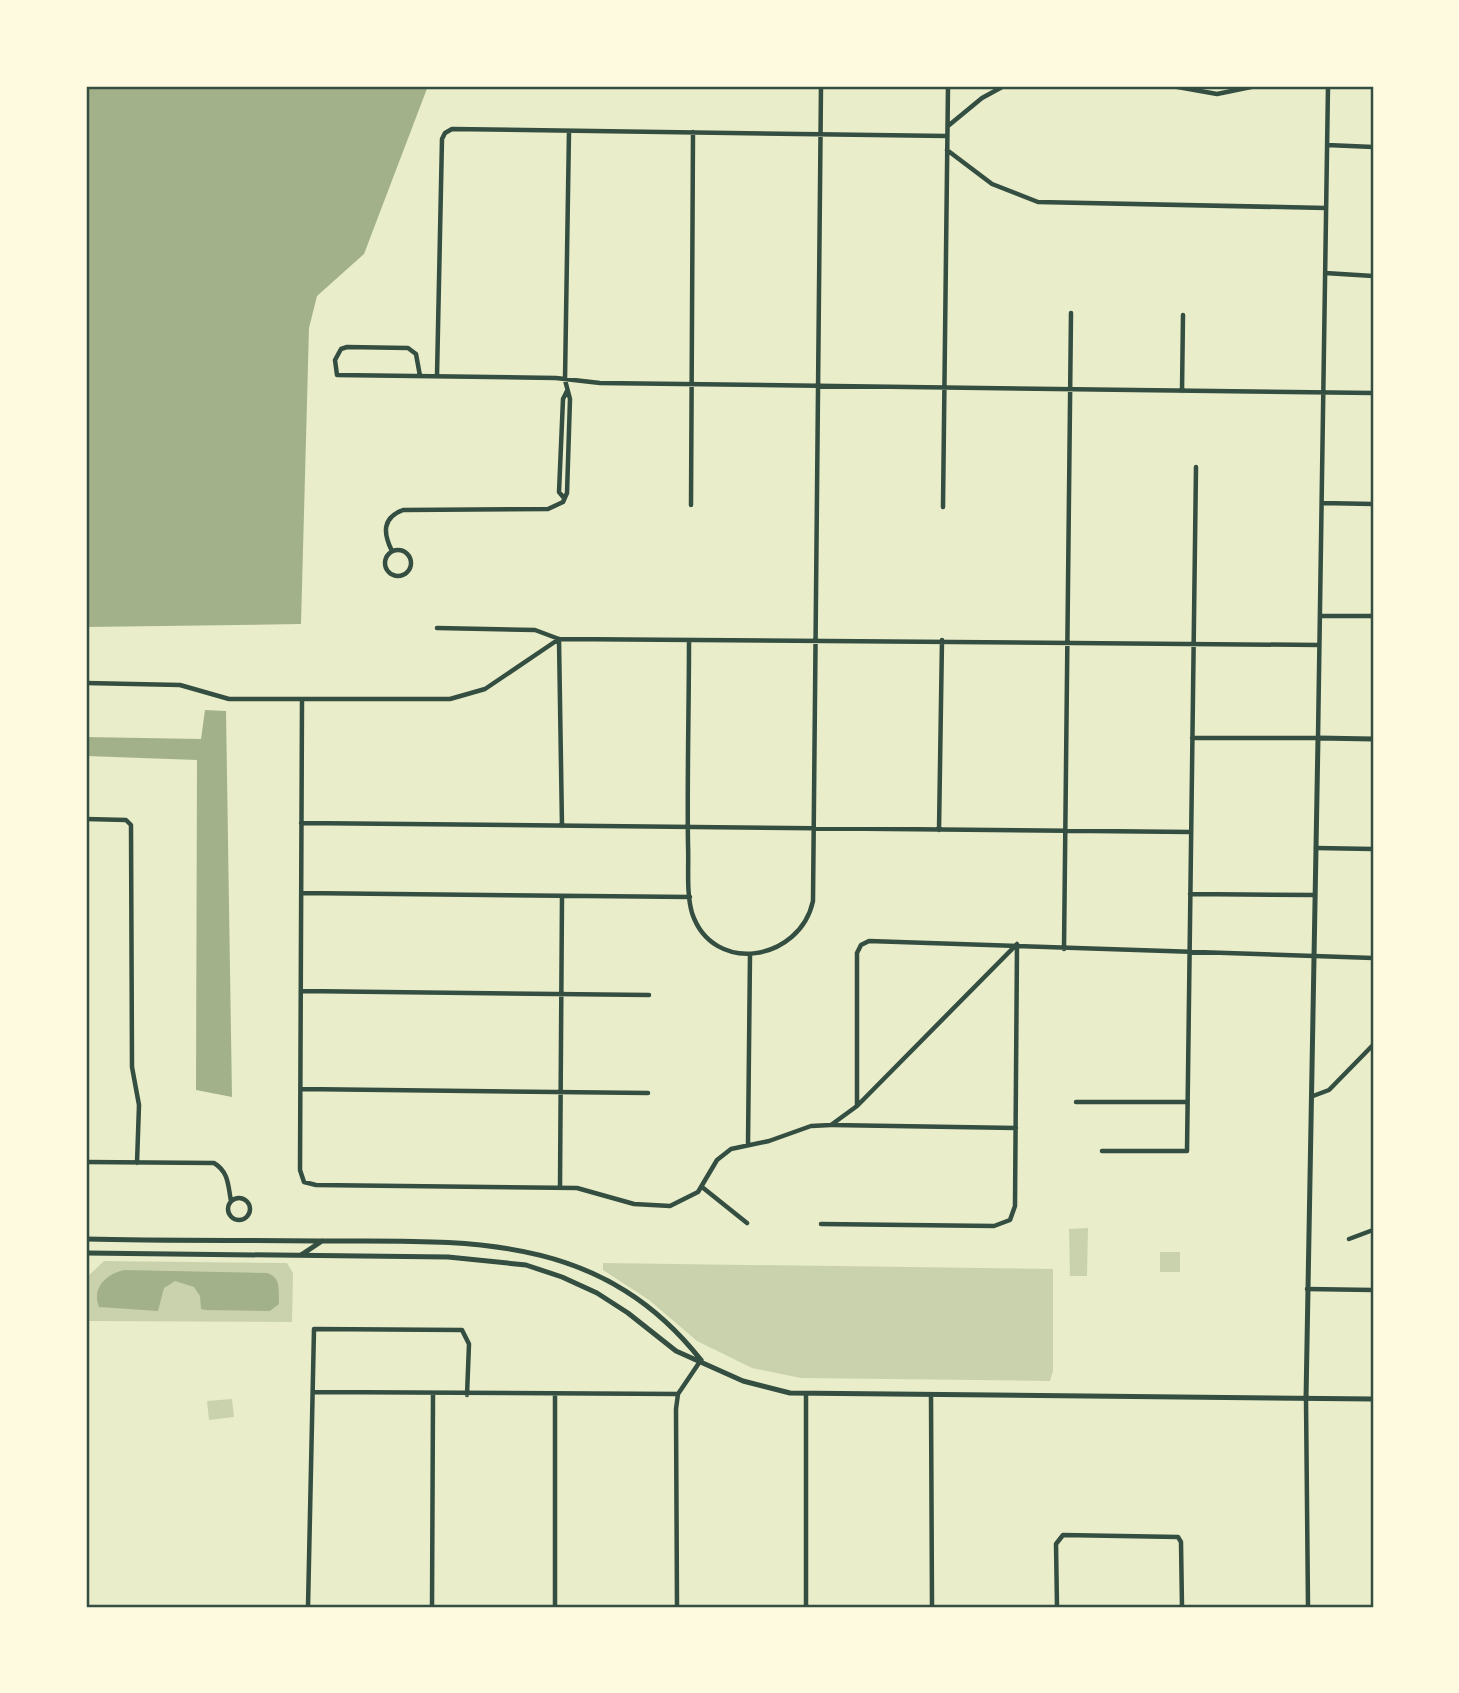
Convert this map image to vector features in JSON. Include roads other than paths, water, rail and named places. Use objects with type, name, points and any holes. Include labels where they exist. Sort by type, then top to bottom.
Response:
[{"type":"street","points":[[689,641],[688,827],[693,915],[707,937],[724,948],[750,954],[769,951],[785,944],[807,920],[813,901],[821,86]]},
{"type":"street","points":[[943,507],[948,86]]},
{"type":"street","points":[[947,126],[982,98],[1004,86]]},
{"type":"street","points":[[1172,86],[1217,94],[1256,86]]},
{"type":"street","points":[[1308,1607],[1307,1289],[1315,956],[1328,86]]},
{"type":"street","points":[[437,376],[442,139],[444,133],[452,129],[947,136]]},
{"type":"street","points":[[392,551],[385,536],[386,522],[392,515],[403,510],[548,509],[563,502],[567,493],[570,399],[565,380],[569,131]]},
{"type":"street","points":[[691,505],[693,132]]},
{"type":"street","points":[[1327,145],[1373,147]]},
{"type":"street","points":[[947,149],[992,184],[1038,202],[1326,208]]},
{"type":"street","points":[[1325,273],[1373,276]]},
{"type":"street","points":[[1064,949],[1071,313]]},
{"type":"street","points":[[1182,391],[1183,315]]},
{"type":"street","points":[[420,376],[416,354],[408,348],[341,348],[337,354],[337,375],[691,384],[1373,393]]},
{"type":"street","points":[[1102,1151],[1186,1151],[1196,467]]},
{"type":"street","points":[[1322,503],[1373,504]]},
{"type":"street","points":[[400,550],[410,557],[411,565],[404,574],[396,575],[386,568],[386,557],[392,551],[400,550]]},
{"type":"street","points":[[1320,616],[1373,617]]},
{"type":"street","points":[[437,628],[535,630],[559,639],[1319,645]]},
{"type":"street","points":[[86,683],[168,684],[229,699],[457,698],[485,689],[559,639]]},
{"type":"street","points":[[559,639],[562,826]]},
{"type":"street","points":[[939,830],[942,640]]},
{"type":"street","points":[[302,700],[300,1170],[304,1182],[316,1185],[560,1187],[592,1190],[634,1204],[664,1207],[688,1199],[702,1187],[721,1156],[748,1144],[811,1126],[1016,1128]]},
{"type":"street","points":[[1192,738],[1373,739]]},
{"type":"street","points":[[86,819],[126,820],[131,825],[132,1067],[139,1105],[137,1163]]},
{"type":"street","points":[[302,823],[1191,832]]},
{"type":"street","points":[[1316,848],[1373,849]]},
{"type":"street","points":[[301,893],[690,897]]},
{"type":"street","points":[[1190,894],[1315,895]]},
{"type":"street","points":[[560,1187],[562,896]]},
{"type":"street","points":[[857,1106],[857,953],[861,945],[869,942],[1017,944],[1064,949],[1373,958]]},
{"type":"street","points":[[831,1125],[857,1106],[1017,944]]},
{"type":"street","points":[[821,1224],[994,1226],[1010,1220],[1015,1206],[1017,944]]},
{"type":"street","points":[[748,1144],[750,954]]},
{"type":"street","points":[[301,991],[649,995]]},
{"type":"street","points":[[1312,1096],[1329,1090],[1373,1045]]},
{"type":"street","points":[[301,1090],[648,1093]]},
{"type":"street","points":[[1076,1102],[1186,1102]]},
{"type":"street","points":[[86,1163],[214,1163],[222,1168],[227,1177],[231,1201],[228,1212],[232,1218],[240,1220],[247,1217],[250,1210],[245,1200],[238,1198],[231,1201]]},
{"type":"street","points":[[702,1187],[747,1223]]},
{"type":"street","points":[[1349,1239],[1373,1230]]},
{"type":"street","points":[[86,1239],[464,1242],[528,1251],[566,1263],[605,1280],[660,1319],[685,1340],[701,1360]]},
{"type":"street","points":[[301,1255],[322,1241]]},
{"type":"street","points":[[463,1257],[464,1242]]},
{"type":"street","points":[[86,1253],[463,1257],[526,1265],[581,1284],[628,1312],[676,1351],[754,1385],[806,1394],[1373,1399]]},
{"type":"street","points":[[1307,1289],[1373,1290]]},
{"type":"street","points":[[309,1607],[310,1402],[314,1392],[314,1328],[462,1330],[469,1344],[467,1395]]},
{"type":"street","points":[[677,1607],[678,1394],[701,1360]]},
{"type":"street","points":[[314,1392],[433,1395],[678,1394]]},
{"type":"street","points":[[806,1394],[806,1607]]},
{"type":"street","points":[[432,1607],[433,1395]]},
{"type":"street","points":[[555,1395],[555,1607]]},
{"type":"street","points":[[931,1395],[932,1607]]},
{"type":"street","points":[[1057,1607],[1058,1538],[1063,1535],[1172,1535],[1181,1542],[1182,1607]]}]
